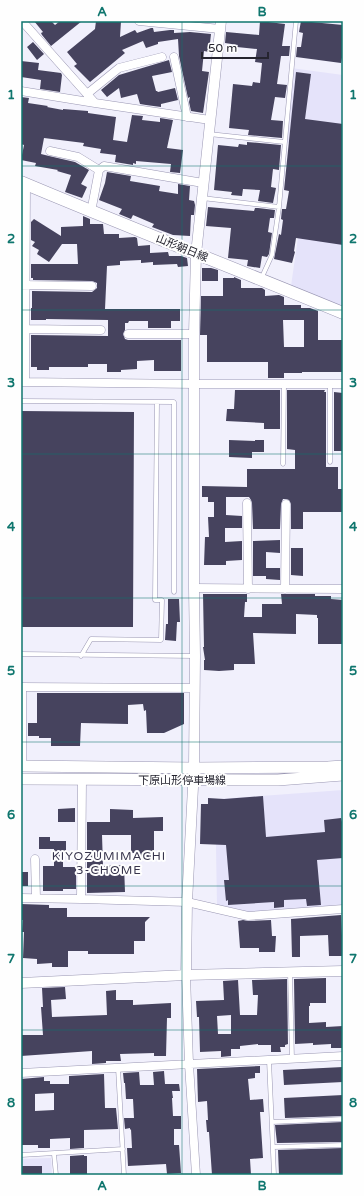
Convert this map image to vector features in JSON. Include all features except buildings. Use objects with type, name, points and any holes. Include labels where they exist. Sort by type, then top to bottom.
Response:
[{"type":"main road","name":"山形朝日線","points":[[23,183],[91,212],[343,313]]},
{"type":"main road","name":"下原山形停車場線","points":[[23,766],[194,768],[343,766]]},
{"type":"main road","name":"下原山形停車場線","points":[[21,780],[278,780],[343,775]]},
{"type":"street","points":[[139,21],[220,25],[196,254],[194,334],[194,768],[186,975],[189,1064],[196,1175]]},
{"type":"street","points":[[24,22],[95,103]]},
{"type":"street","points":[[87,94],[119,68],[162,57]]},
{"type":"street","points":[[174,57],[186,117]]},
{"type":"street","points":[[21,91],[210,120]]},
{"type":"street","points":[[50,151],[78,157],[99,170]]},
{"type":"street","points":[[91,212],[99,170],[104,166],[203,183]]},
{"type":"street","points":[[23,183],[23,311],[25,329],[23,382],[343,384]]},
{"type":"street","points":[[23,285],[92,286]]},
{"type":"street","points":[[25,329],[101,330]]},
{"type":"street","points":[[128,334],[194,334]]},
{"type":"street","points":[[248,503],[248,589]]},
{"type":"street","points":[[285,589],[286,504]]},
{"type":"street","points":[[194,588],[343,589]]},
{"type":"street","points":[[22,687],[194,688]]},
{"type":"street","points":[[81,899],[82,780]]},
{"type":"street","points":[[35,859],[36,898]]},
{"type":"street","points":[[21,898],[188,902],[248,916],[343,909]]},
{"type":"street","points":[[21,982],[186,975],[343,971]]},
{"type":"street","points":[[21,1073],[343,1056]]},
{"type":"lane","points":[[261,279],[272,255],[279,207],[296,21]]},
{"type":"lane","points":[[209,134],[284,142]]},
{"type":"lane","points":[[202,198],[279,207]]},
{"type":"lane","points":[[283,464],[284,384]]},
{"type":"lane","points":[[330,384],[330,462]]},
{"type":"lane","points":[[21,400],[174,402],[174,592]]},
{"type":"lane","points":[[81,656],[91,639],[161,640],[162,600],[155,600],[157,402]]},
{"type":"lane","points":[[21,654],[81,656],[195,656]]},
{"type":"lane","points":[[22,687],[23,766]]},
{"type":"lane","points":[[290,972],[292,1059]]},
{"type":"lane","points":[[269,1060],[274,1175]]},
{"type":"lane","points":[[118,1068],[124,1175]]},
{"type":"lane","points":[[272,1122],[343,1119]]},
{"type":"lane","points":[[273,1147],[343,1145]]},
{"type":"lane","points":[[21,1156],[123,1149]]},
{"type":"lane","points":[[54,1154],[56,1175]]},
{"type":"shaded area","points":[[291,68],[343,75],[343,307],[291,286],[311,147],[284,142]]},
{"type":"shaded area","points":[[343,790],[343,905],[247,913],[217,905],[216,848],[218,799]]},
{"type":"shaded area","points":[[51,1158],[52,1175],[21,1175],[21,1159]]},
{"type":"district","name":"KIYOZUMIMACHI 3-CHOME","points":[[109,863]]}]
